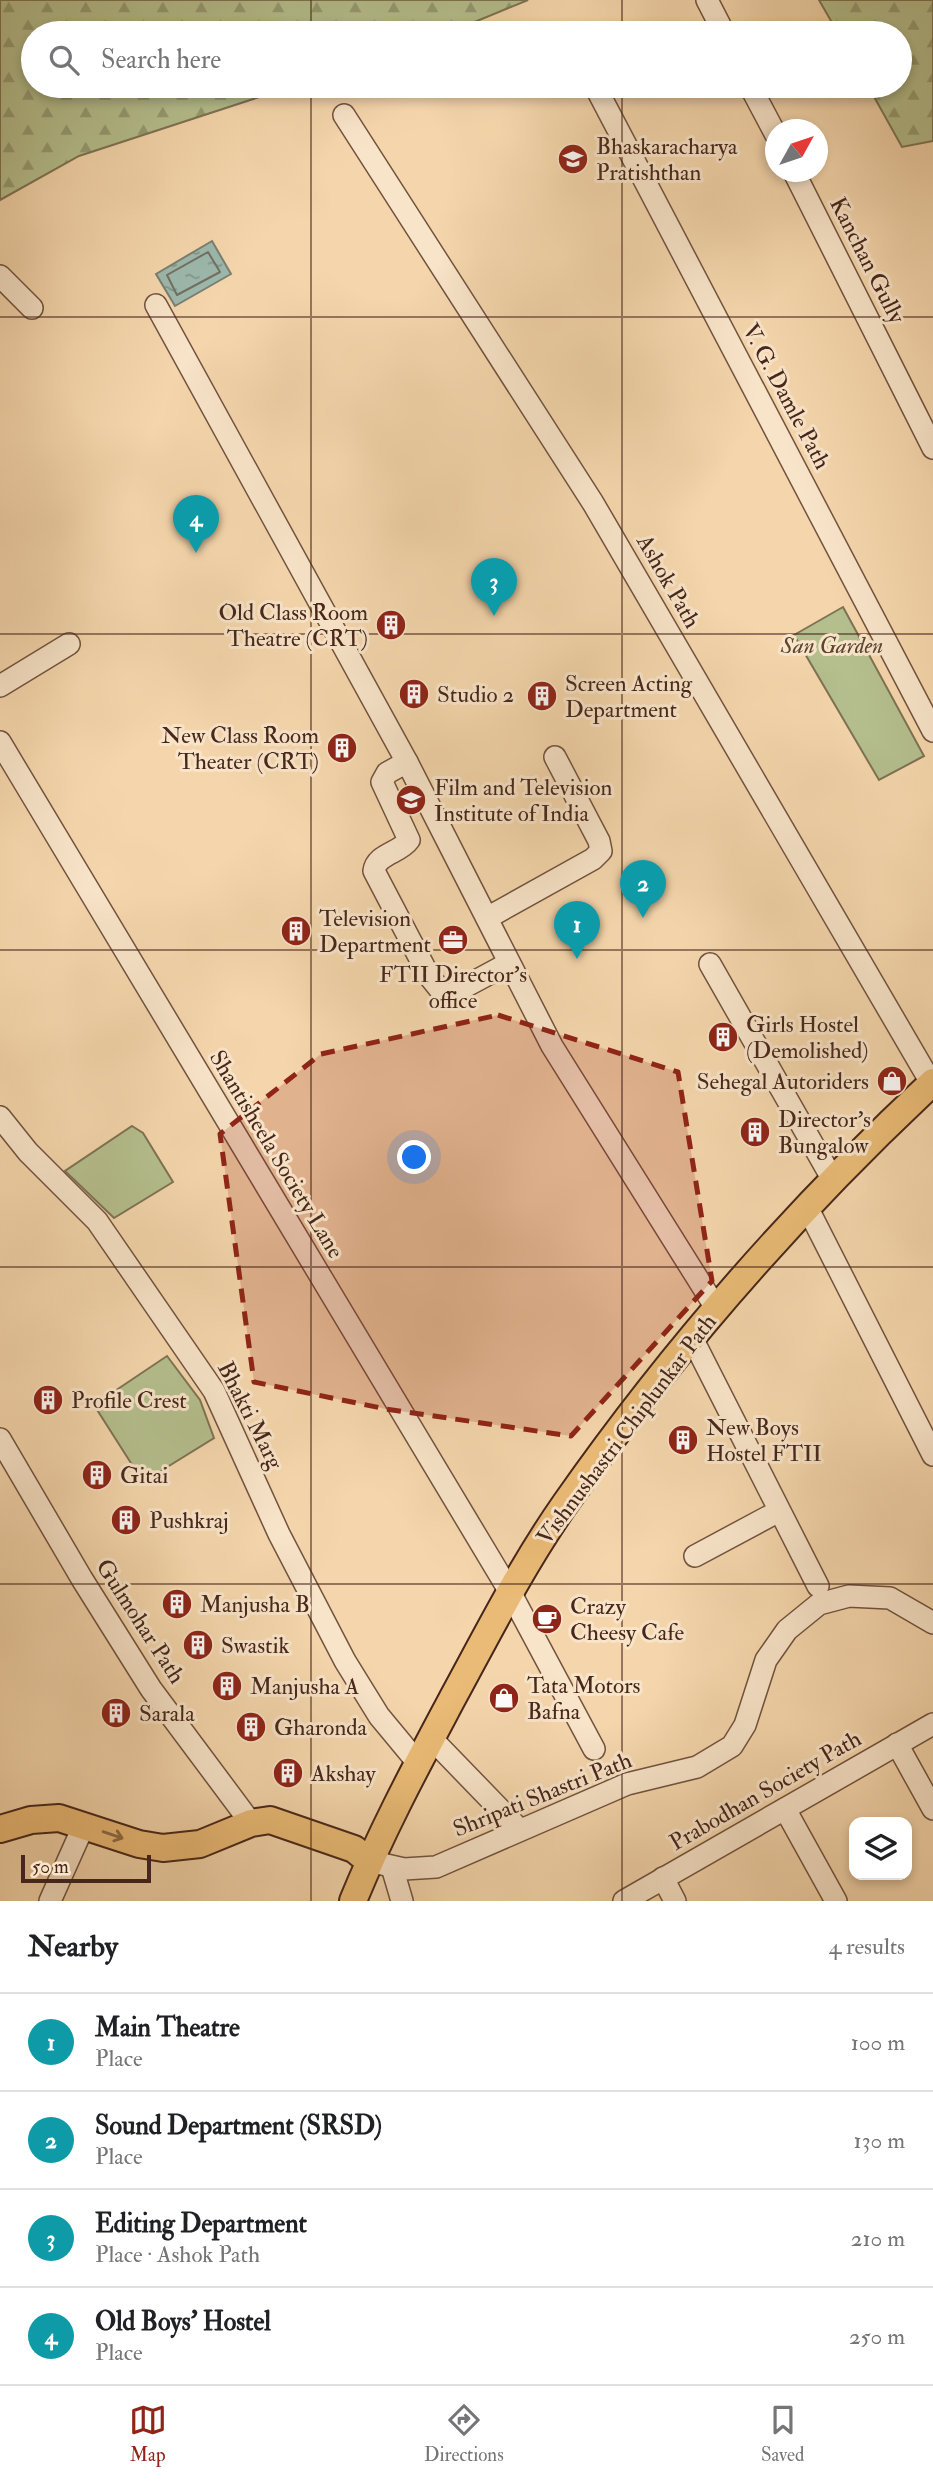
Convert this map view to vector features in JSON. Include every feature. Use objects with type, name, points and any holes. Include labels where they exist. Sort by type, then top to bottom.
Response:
[{"type":"main road","name":"Vishnushastri Chiplunkar Path","points":[[353,1901],[380,1864],[418,1763],[431,1738],[510,1592],[564,1505],[716,1308],[833,1180],[932,1084]]},
{"type":"main road","points":[[0,1829],[31,1821],[59,1818],[139,1844],[163,1848],[200,1843],[251,1823],[265,1834],[348,1862],[380,1864]]},
{"type":"street","points":[[707,0],[718,21]]},
{"type":"street","name":"V. G. Damle Path","points":[[601,98],[933,731]]},
{"type":"street","points":[[756,98],[767,119]]},
{"type":"street","name":"Ashok Path","points":[[344,115],[593,503],[932,1084]]},
{"type":"street","name":"Kanchan Gully","points":[[799,182],[933,448]]},
{"type":"street","points":[[0,276],[32,308]]},
{"type":"street","points":[[156,304],[407,762],[552,1046],[716,1308]]},
{"type":"street","points":[[0,686],[69,644]]},
{"type":"street","name":"Shantisheela Society Lane","points":[[0,742],[510,1592],[594,1749]]},
{"type":"street","points":[[487,918],[593,859],[601,851],[599,841],[555,757]]},
{"type":"street","points":[[407,762],[387,773],[382,782],[409,840],[379,860],[374,871],[429,976],[446,997],[509,963]]},
{"type":"street","points":[[710,964],[833,1180]]},
{"type":"street","name":"Bhakti Marg","points":[[0,1117],[29,1152],[97,1221],[214,1391],[279,1534],[345,1661],[379,1716],[418,1763]]},
{"type":"street","points":[[807,1207],[933,1455]]},
{"type":"street","points":[[692,1338],[818,1586]]},
{"type":"street","name":"Gulmohar Path","points":[[0,1439],[82,1579],[151,1689],[251,1823]]},
{"type":"street","points":[[695,1556],[779,1511]]},
{"type":"street","name":"Shripati Shastri Path","points":[[380,1864],[436,1867],[627,1784],[697,1767],[732,1746],[745,1725],[766,1660],[787,1630],[819,1604],[849,1596],[890,1598],[933,1623]]},
{"type":"street","name":"Prabodhan Society Path","points":[[624,1901],[933,1724]]},
{"type":"street","points":[[431,1738],[519,1829]]},
{"type":"street","points":[[897,1744],[933,1810]]},
{"type":"street","points":[[785,1809],[836,1901]]},
{"type":"street","points":[[50,1901],[84,1825]]},
{"type":"street","points":[[380,1864],[402,1901]]},
{"type":"street","points":[[663,1878],[675,1901]]},
{"type":"highlighted area","points":[[498,1015],[678,1072],[712,1281],[571,1436],[386,1409],[254,1382],[220,1134],[321,1054]]},
{"type":"green space","points":[[0,0],[528,0],[477,21],[21,21],[21,98],[256,98],[79,156],[0,200]]},
{"type":"green space","points":[[819,0],[933,0],[933,141],[902,147],[875,98],[912,98],[912,21],[831,21]]},
{"type":"green space","name":"San Garden","points":[[843,607],[924,756],[879,780],[794,635]]},
{"type":"green space","points":[[132,1126],[143,1133],[173,1182],[114,1218],[65,1171]]},
{"type":"green space","points":[[167,1356],[200,1400],[214,1438],[143,1482],[94,1405]]},
{"type":"water","points":[[212,241],[231,274],[175,306],[156,274]]},
{"type":"place","name":"Bhaskaracharya Pratishthan","points":[[573,159]]},
{"type":"place","name":"Old Boys' Hostel","points":[[196,553]]},
{"type":"place","name":"Editing Department","points":[[494,616]]},
{"type":"place","name":"Old Class Room Theatre (CRT)","points":[[391,625]]},
{"type":"place","name":"Studio 2","points":[[414,694]]},
{"type":"place","name":"Screen Acting Department","points":[[542,696]]},
{"type":"place","name":"New Class Room Theater (CRT)","points":[[342,748]]},
{"type":"place","name":"Film and Television Institute of India","points":[[411,800]]},
{"type":"place","name":"Sound Department (SRSD)","points":[[643,918]]},
{"type":"place","name":"Television Department","points":[[296,931]]},
{"type":"place","name":"FTII Director's office","points":[[453,940]]},
{"type":"place","name":"Main Theatre","points":[[577,959]]},
{"type":"place","name":"Girls Hostel (Demolished)","points":[[723,1037]]},
{"type":"place","name":"Sehegal Autoriders","points":[[892,1081]]},
{"type":"place","name":"Director's Bungalow","points":[[755,1132]]},
{"type":"place","name":"Profile Crest","points":[[48,1400]]},
{"type":"place","name":"New Boys Hostel FTII","points":[[683,1440]]},
{"type":"place","name":"Gitai","points":[[97,1475]]},
{"type":"place","name":"Pushkraj","points":[[126,1520]]},
{"type":"place","name":"Manjusha B","points":[[177,1604]]},
{"type":"place","name":"Crazy Cheesy Cafe","points":[[547,1619]]},
{"type":"place","name":"Swastik","points":[[198,1645]]},
{"type":"place","name":"Manjusha A","points":[[227,1686]]},
{"type":"place","name":"Tata Motors Bafna","points":[[504,1698]]},
{"type":"place","name":"Sarala","points":[[116,1713]]},
{"type":"place","name":"Gharonda","points":[[251,1727]]},
{"type":"place","name":"Akshay","points":[[288,1773]]}]
